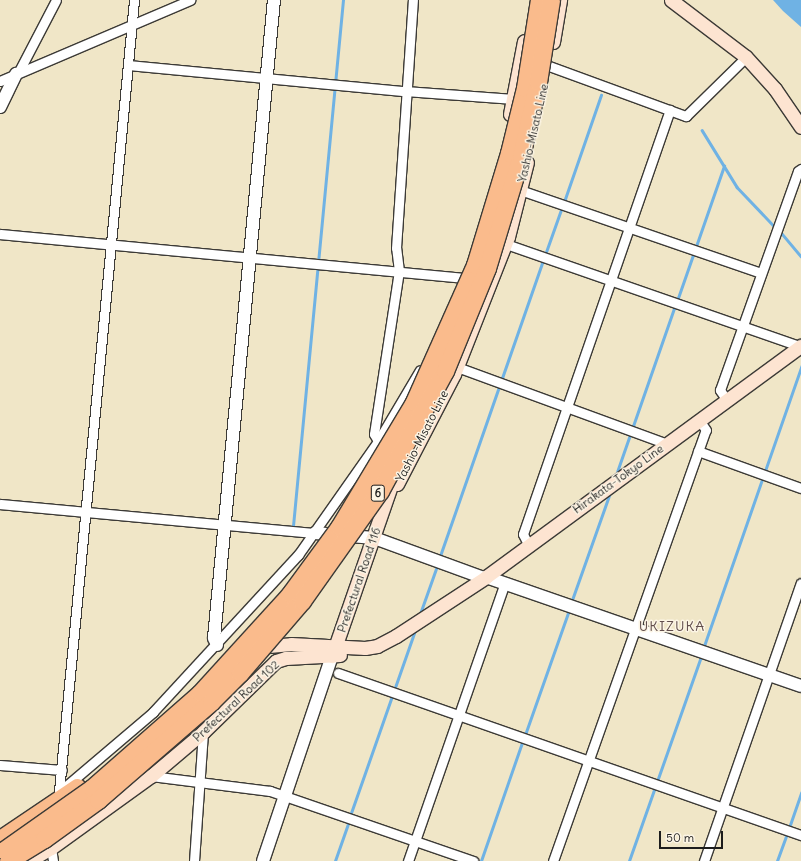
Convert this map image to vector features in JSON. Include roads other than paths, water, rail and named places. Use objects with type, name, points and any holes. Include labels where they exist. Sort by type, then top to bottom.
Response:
[{"type":"highway","name":"6","points":[[8,861],[44,839],[98,800],[211,702],[240,673],[302,601],[383,498],[444,371],[472,308],[496,242],[515,179],[538,82],[551,0]]},
{"type":"highway","name":"6","points":[[0,853],[43,824],[128,758],[228,664],[318,559],[339,527],[414,402],[460,303],[489,225],[525,88],[534,4]]},
{"type":"highway","points":[[0,840],[77,787],[111,760],[195,684],[299,567],[366,473],[396,422],[414,402]]},
{"type":"highway","points":[[21,861],[98,811],[178,748],[215,712],[315,597],[342,561],[383,498]]},
{"type":"main road","name":"Yashio-Misato Line","points":[[383,498],[457,366],[506,244],[549,66],[560,0]]},
{"type":"main road","points":[[671,0],[746,57],[775,89],[801,127]]},
{"type":"main road","name":"Yashio-Misato Line","points":[[383,498],[430,353],[463,278],[495,183],[534,4]]},
{"type":"main road","points":[[534,4],[557,17]]},
{"type":"main road","name":"Hirakata-Tokyo Line","points":[[434,612],[485,577],[726,399],[801,346]]},
{"type":"main road","name":"Prefectural Road 116","points":[[334,651],[374,538],[383,498]]},
{"type":"main road","name":"Prefectural Road 102","points":[[29,861],[52,855],[152,776],[203,732],[276,661],[286,658],[334,651],[378,651],[398,643],[434,612]]},
{"type":"main road","name":"Prefectural Road 102","points":[[0,845],[60,805],[126,745],[178,708],[227,658],[250,648],[291,644],[334,651]]},
{"type":"street","points":[[0,107],[56,0]]},
{"type":"street","points":[[60,791],[134,0]]},
{"type":"street","points":[[0,81],[190,0]]},
{"type":"street","points":[[217,645],[214,638],[224,524],[274,0]]},
{"type":"street","points":[[378,441],[374,434],[399,271],[396,248],[405,92],[413,0]]},
{"type":"street","points":[[549,66],[686,116],[746,57]]},
{"type":"street","points":[[128,65],[405,92],[514,99]]},
{"type":"street","points":[[528,544],[523,534],[670,110]]},
{"type":"street","points":[[726,399],[720,390],[798,170],[801,169]]},
{"type":"street","points":[[495,183],[520,190],[761,273]]},
{"type":"street","points":[[0,234],[463,278]]},
{"type":"street","points":[[506,244],[742,327],[801,346]]},
{"type":"street","points":[[0,832],[126,745],[154,712],[217,645],[315,533],[378,441],[430,353]]},
{"type":"street","points":[[457,366],[567,405],[667,444]]},
{"type":"street","points":[[553,861],[637,629],[706,430],[699,420]]},
{"type":"street","points":[[698,451],[801,488]]},
{"type":"street","points":[[0,504],[374,538],[801,686]]},
{"type":"street","points":[[704,861],[801,582]]},
{"type":"street","points":[[408,861],[505,583]]},
{"type":"street","points":[[263,861],[334,651]]},
{"type":"street","points":[[338,674],[801,835]]},
{"type":"street","points":[[194,861],[201,783],[203,732]]},
{"type":"street","points":[[0,765],[62,770]]},
{"type":"street","points":[[152,776],[270,791],[286,795],[473,861]]},
{"type":"water","points":[[773,0],[801,0],[801,27],[783,11]]},
{"type":"waterway","points":[[293,526],[343,0]]},
{"type":"waterway","points":[[564,202],[601,95]]},
{"type":"waterway","points":[[702,130],[737,187],[775,227]]},
{"type":"waterway","points":[[677,301],[724,166]]},
{"type":"waterway","points":[[545,255],[562,207]]},
{"type":"waterway","points":[[779,230],[801,256]]},
{"type":"waterway","points":[[439,559],[543,260]]},
{"type":"waterway","points":[[616,475],[675,306]]},
{"type":"waterway","points":[[703,649],[801,367]]},
{"type":"waterway","points":[[571,603],[610,493]]},
{"type":"waterway","points":[[420,614],[437,566]]},
{"type":"waterway","points":[[525,735],[569,610]]},
{"type":"waterway","points":[[350,816],[415,630]]},
{"type":"waterway","points":[[629,861],[701,656]]},
{"type":"waterway","points":[[481,861],[523,740]]},
{"type":"waterway","points":[[789,828],[801,793]]},
{"type":"waterway","points":[[335,861],[349,821]]},
{"type":"waterway","points":[[777,861],[787,833]]},
{"type":"district","name":"UKIZUKA","points":[[672,626]]}]
